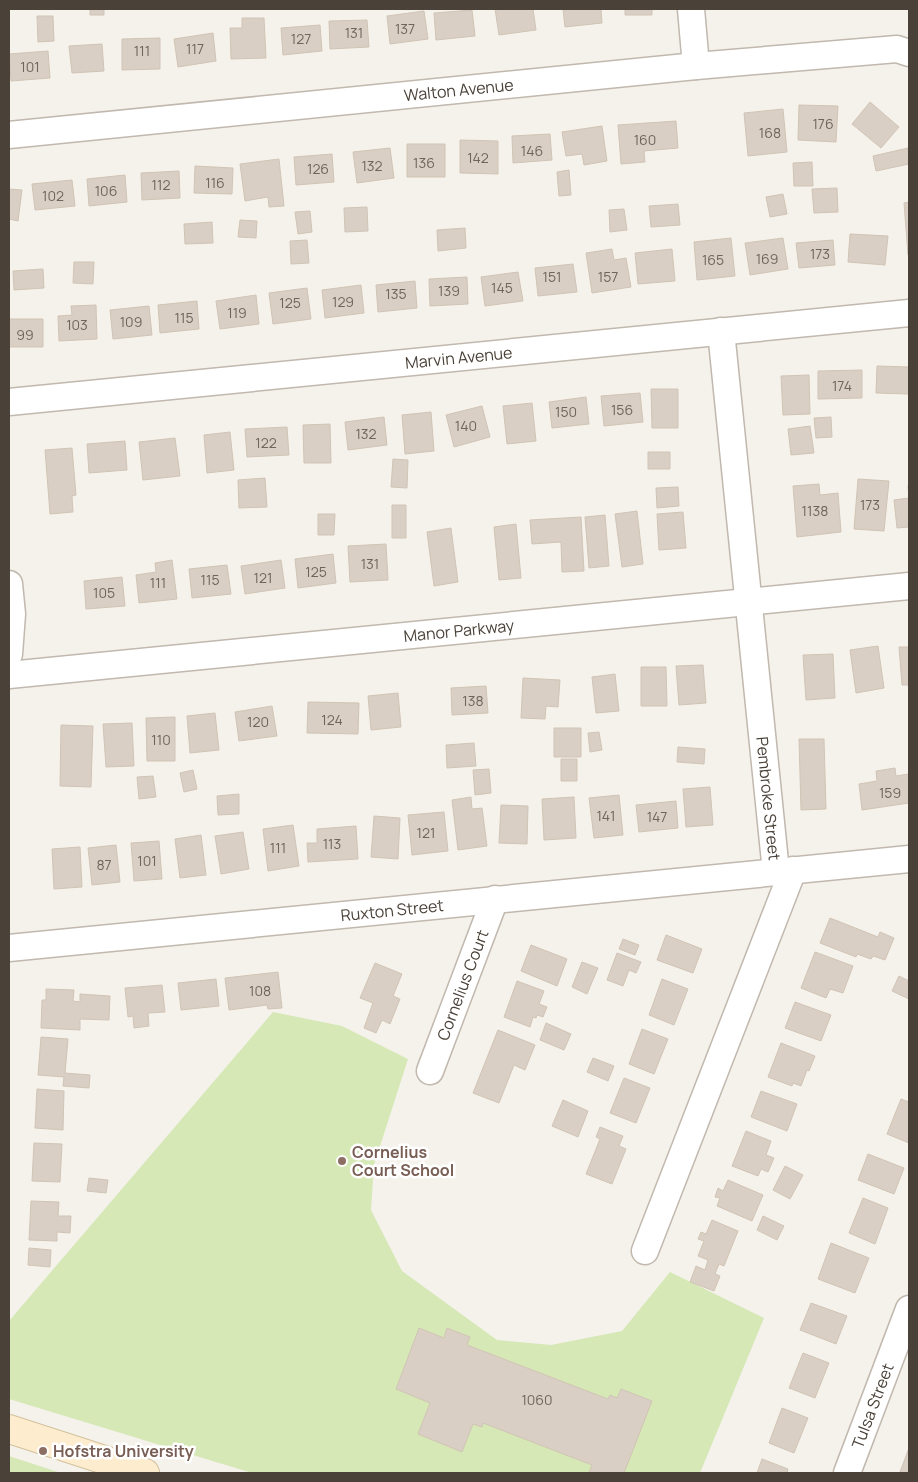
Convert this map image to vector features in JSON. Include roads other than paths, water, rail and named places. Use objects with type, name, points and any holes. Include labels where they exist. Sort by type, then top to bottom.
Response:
[{"type":"main road","points":[[9,1429],[145,1473]]},
{"type":"street","points":[[691,9],[696,66]]},
{"type":"street","name":"Walton Avenue","points":[[9,134],[696,66],[897,48],[909,53]]},
{"type":"street","name":"Marvin Avenue","points":[[9,402],[909,313]]},
{"type":"street","name":"Pembroke Street","points":[[645,1252],[785,871],[749,602],[721,331]]},
{"type":"street","points":[[9,584],[12,614],[9,654]]},
{"type":"street","name":"Manor Parkway","points":[[9,675],[909,586]]},
{"type":"street","name":"Ruxton Street","points":[[9,948],[909,859]]},
{"type":"street","name":"Cornelius Court","points":[[430,1071],[495,900]]},
{"type":"street","name":"Tulsa Street","points":[[847,1473],[908,1315]]},
{"type":"place","name":"Cornelius Court School","points":[[342,1161]]},
{"type":"place","name":"Hofstra University","points":[[43,1451]]}]
